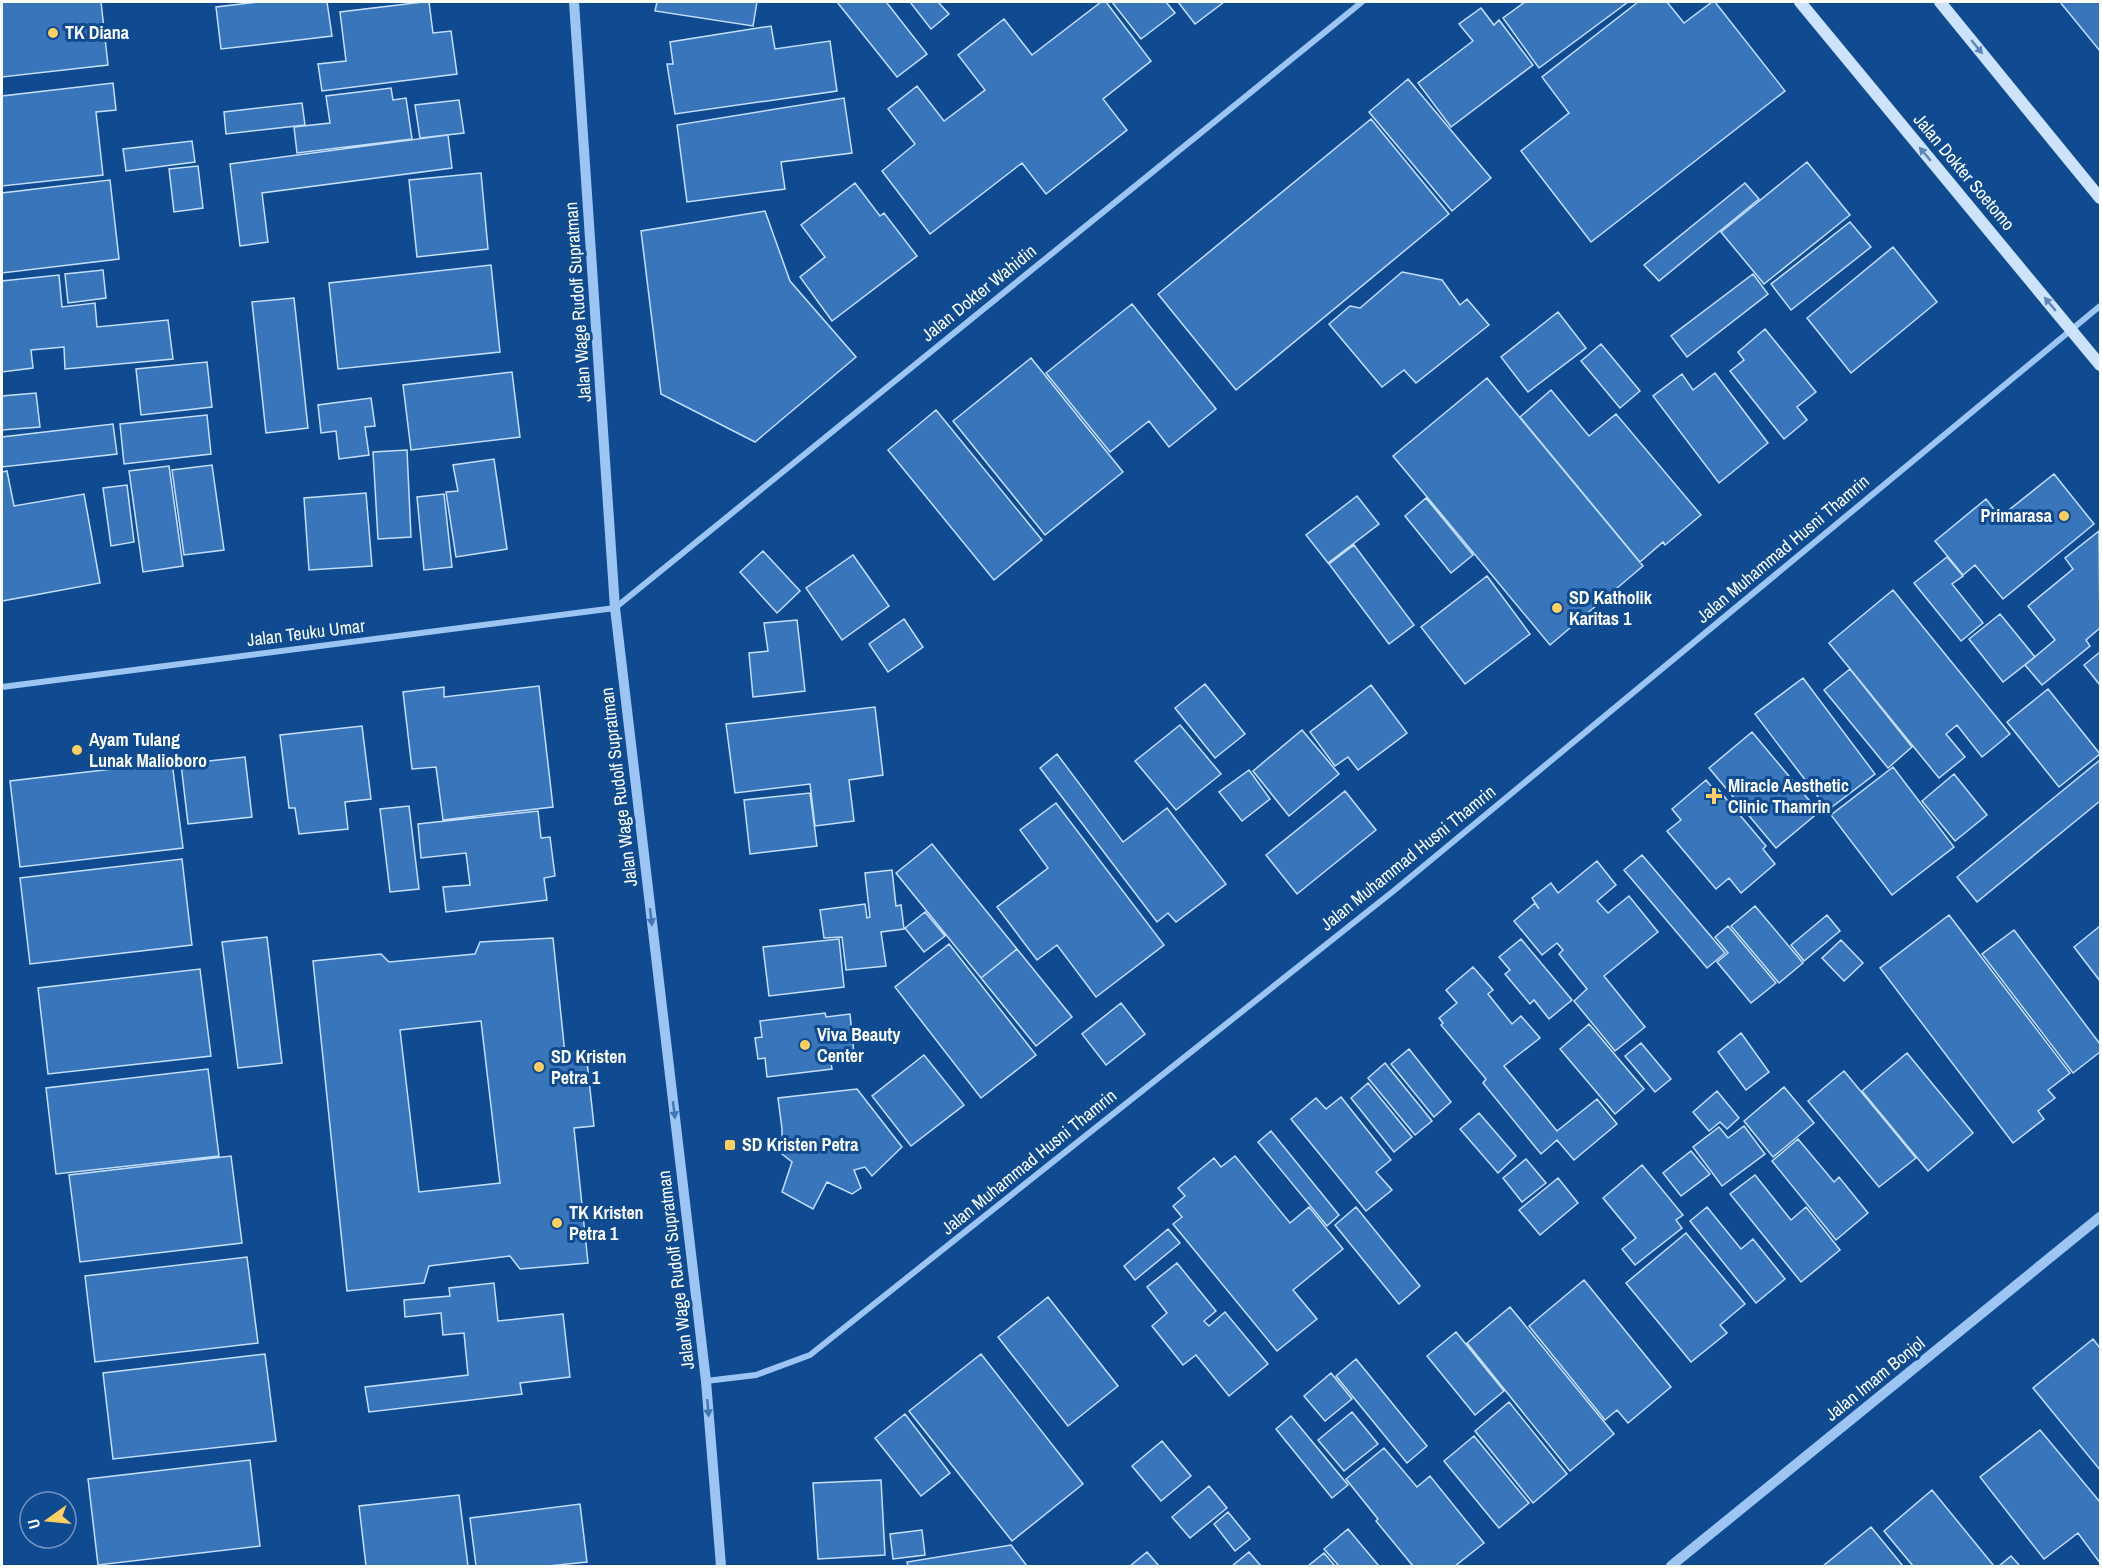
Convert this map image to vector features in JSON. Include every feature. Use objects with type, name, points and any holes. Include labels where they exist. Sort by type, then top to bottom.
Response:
[{"type":"main road","name":"Jalan Dokter Soetomo","points":[[1800,2],[2100,365]]},
{"type":"main road","points":[[1940,2],[2100,198]]},
{"type":"street","name":"Jalan Wage Rudolf Supratman","points":[[574,2],[615,608],[706,1381],[721,1566]]},
{"type":"street","name":"Jalan Dokter Wahidin","points":[[615,608],[1362,2]]},
{"type":"street","name":"Jalan Muhammad Husni Thamrin","points":[[706,1381],[756,1375],[810,1355],[1396,889],[2100,306]]},
{"type":"street","name":"Jalan Teuku Umar","points":[[2,687],[615,608]]},
{"type":"street","name":"Jalan Imam Bonjol","points":[[1671,1566],[2100,1217]]},
{"type":"building","name":"TK Diana","points":[[2,2],[101,2],[108,65],[2,77]]},
{"type":"building","points":[[258,2],[327,2],[332,36],[221,49],[216,7]]},
{"type":"building","points":[[429,2],[433,33],[451,31],[457,74],[322,91],[318,64],[346,61],[340,12]]},
{"type":"building","points":[[657,2],[757,2],[753,26],[655,11]]},
{"type":"building","points":[[837,2],[889,2],[887,3],[927,54],[897,77]]},
{"type":"building","points":[[910,2],[938,2],[949,14],[931,29]]},
{"type":"building","points":[[1101,2],[1106,2],[1151,61],[1103,99],[1127,130],[1046,194],[1022,163],[930,234],[882,171],[915,144],[888,109],[917,86],[944,121],[985,90],[958,55],[1004,19],[1032,55]]},
{"type":"building","points":[[1112,2],[1166,2],[1175,13],[1141,39]]},
{"type":"building","points":[[1178,2],[1224,2],[1195,24]]},
{"type":"building","points":[[1525,2],[1628,2],[1539,68],[1503,18]]},
{"type":"building","points":[[1638,2],[1667,2],[1684,23],[1715,2],[1785,91],[1591,242],[1521,151],[1569,113],[1542,77]]},
{"type":"building","points":[[2060,2],[2100,2],[2100,51]]},
{"type":"building","points":[[1481,8],[1494,25],[1499,20],[1533,65],[1451,127],[1418,83],[1473,41],[1459,24]]},
{"type":"building","points":[[771,26],[775,49],[830,41],[837,91],[675,114],[667,64],[673,64],[670,42]]},
{"type":"building","points":[[1408,79],[1491,178],[1452,211],[1369,112]]},
{"type":"building","points":[[113,83],[116,110],[96,112],[103,175],[2,186],[2,96]]},
{"type":"building","points":[[391,88],[393,100],[406,98],[412,139],[297,153],[294,127],[330,123],[326,96]]},
{"type":"building","points":[[844,98],[852,153],[781,162],[785,189],[687,202],[677,125]]},
{"type":"building","points":[[459,100],[464,133],[420,138],[415,105]]},
{"type":"building","points":[[302,103],[305,125],[226,134],[224,112]]},
{"type":"building","points":[[1371,119],[1449,214],[1236,390],[1158,294]]},
{"type":"building","points":[[448,135],[452,168],[262,193],[268,242],[240,246],[230,164]]},
{"type":"building","points":[[192,141],[195,162],[126,171],[123,149]]},
{"type":"building","points":[[1807,162],[1850,215],[1764,284],[1721,232]]},
{"type":"building","points":[[198,166],[203,208],[174,212],[169,169]]},
{"type":"building","points":[[481,173],[488,249],[417,257],[409,180]]},
{"type":"building","points":[[110,180],[119,259],[2,273],[2,193]]},
{"type":"building","points":[[855,183],[880,216],[884,213],[917,256],[832,321],[800,277],[825,257],[801,225]]},
{"type":"building","points":[[1745,183],[1759,199],[1659,281],[1644,265]]},
{"type":"building","points":[[765,211],[790,281],[856,357],[755,442],[661,394],[641,231]]},
{"type":"building","points":[[1850,222],[1871,247],[1791,310],[1771,284]]},
{"type":"building","points":[[1893,247],[1937,302],[1851,373],[1807,318]]},
{"type":"building","points":[[491,265],[500,352],[338,369],[329,283]]},
{"type":"building","points":[[103,270],[106,298],[68,303],[65,274]]},
{"type":"building","points":[[1402,272],[1442,280],[1460,305],[1467,299],[1489,325],[1416,383],[1404,370],[1382,387],[1329,324],[1350,306],[1360,308]]},
{"type":"building","points":[[1753,274],[1768,294],[1687,357],[1671,336]]},
{"type":"building","points":[[59,275],[62,307],[95,303],[97,327],[168,320],[173,359],[65,369],[64,347],[31,350],[33,368],[2,372],[2,281]]},
{"type":"building","points":[[294,298],[308,428],[266,433],[252,302]]},
{"type":"building","points":[[1132,304],[1216,409],[1169,447],[1149,421],[1110,452],[1046,373]]},
{"type":"building","points":[[1558,312],[1586,348],[1528,392],[1501,357]]},
{"type":"building","points":[[1765,329],[1816,392],[1797,407],[1807,420],[1784,439],[1730,371],[1744,360],[1738,352]]},
{"type":"building","points":[[1601,344],[1640,391],[1620,408],[1581,361]]},
{"type":"building","points":[[1031,358],[1123,472],[1045,535],[953,421]]},
{"type":"building","points":[[207,362],[212,407],[141,415],[136,369]]},
{"type":"building","points":[[512,372],[520,437],[411,450],[403,385]]},
{"type":"building","points":[[1715,373],[1768,443],[1719,483],[1653,396],[1682,374],[1693,390]]},
{"type":"building","points":[[1487,378],[1643,566],[1550,645],[1393,456]]},
{"type":"building","points":[[1551,390],[1589,436],[1616,414],[1701,515],[1665,545],[1663,542],[1640,562],[1520,417]]},
{"type":"building","points":[[36,393],[40,427],[2,430],[2,396]]},
{"type":"building","points":[[371,398],[375,426],[365,427],[369,455],[339,459],[336,431],[321,433],[318,405]]},
{"type":"building","points":[[936,410],[1042,540],[994,580],[888,450]]},
{"type":"building","points":[[207,415],[211,454],[124,464],[120,424]]},
{"type":"building","points":[[113,424],[117,454],[2,467],[2,437]]},
{"type":"building","points":[[407,450],[411,537],[378,539],[373,452]]},
{"type":"building","points":[[494,459],[507,549],[456,557],[446,492],[458,491],[453,465]]},
{"type":"building","points":[[212,465],[224,550],[184,555],[172,470]]},
{"type":"building","points":[[169,466],[183,566],[143,572],[129,471]]},
{"type":"building","points":[[7,471],[14,506],[84,494],[100,583],[2,601],[2,472]]},
{"type":"building","points":[[2054,474],[2094,524],[2003,599],[1975,565],[1963,575],[1935,541],[1986,499],[2000,517]]},
{"type":"building","points":[[127,485],[134,542],[111,546],[103,488]]},
{"type":"building","points":[[366,493],[372,566],[309,570],[304,498]]},
{"type":"building","points":[[444,494],[452,567],[424,570],[417,497]]},
{"type":"building","points":[[1357,496],[1379,524],[1328,563],[1306,535]]},
{"type":"building","points":[[1426,498],[1473,555],[1451,573],[1405,516]]},
{"type":"building","points":[[2099,531],[2100,628],[2086,640],[2090,646],[2042,685],[2025,665],[2055,640],[2028,606],[2073,569],[2065,558]]},
{"type":"building","points":[[1354,545],[1414,625],[1389,644],[1329,564]]},
{"type":"building","points":[[763,551],[800,591],[777,613],[740,572]]},
{"type":"building","points":[[853,555],[889,606],[842,640],[806,588]]},
{"type":"building","points":[[1947,557],[1963,576],[1952,584],[1983,623],[1961,641],[1914,583]]},
{"type":"building","points":[[1487,576],[1530,634],[1465,684],[1421,627]]},
{"type":"building","points":[[1893,590],[2010,734],[1982,757],[1957,725],[1946,734],[1965,757],[1939,778],[1829,643]]},
{"type":"building","points":[[2000,614],[2035,657],[2003,682],[1969,639]]},
{"type":"building","points":[[904,619],[923,647],[888,672],[869,644]]},
{"type":"building","points":[[797,620],[805,691],[753,697],[749,653],[768,651],[764,623]]},
{"type":"building","points":[[2100,652],[2100,685],[2084,665]]},
{"type":"building","points":[[1850,669],[1912,747],[1888,768],[1824,690]]},
{"type":"building","points":[[1803,678],[1875,774],[1828,810],[1755,714]]},
{"type":"building","points":[[1205,684],[1245,734],[1215,758],[1175,708]]},
{"type":"building","points":[[1371,685],[1407,733],[1358,770],[1348,757],[1335,766],[1310,732]]},
{"type":"building","points":[[539,686],[553,807],[443,820],[436,767],[412,769],[403,692],[444,687],[444,697]]},
{"type":"building","points":[[2048,689],[2100,754],[2059,787],[2007,722]]},
{"type":"building","points":[[875,707],[883,775],[849,780],[854,821],[815,826],[810,784],[735,793],[726,724]]},
{"type":"building","points":[[1180,725],[1221,774],[1176,810],[1135,761]]},
{"type":"building","points":[[362,726],[371,799],[345,802],[348,829],[299,834],[295,808],[289,808],[280,735]]},
{"type":"building","points":[[1302,730],[1339,774],[1289,816],[1253,771]]},
{"type":"building","points":[[1752,732],[1819,812],[1776,848],[1709,768]]},
{"type":"building","points":[[1057,754],[1123,842],[1167,808],[1226,884],[1176,922],[1168,913],[1157,922],[1040,768]]},
{"type":"building","points":[[245,757],[252,817],[188,824],[181,764]]},
{"type":"building","points":[[2100,760],[2100,801],[1977,902],[1957,877]]},
{"type":"building","points":[[172,762],[183,848],[20,867],[10,781]]},
{"type":"building","points":[[1893,767],[1954,847],[1892,895],[1831,815]]},
{"type":"building","points":[[1249,770],[1270,799],[1242,821],[1219,792]]},
{"type":"building","points":[[1954,774],[1987,815],[1955,841],[1922,801]]},
{"type":"building","points":[[1706,780],[1715,791],[1717,788],[1766,846],[1763,849],[1775,864],[1741,893],[1729,878],[1716,889],[1667,831],[1681,820],[1672,809]]},
{"type":"building","points":[[1345,791],[1376,830],[1297,894],[1266,855]]},
{"type":"building","points":[[810,793],[817,846],[750,854],[744,800]]},
{"type":"building","points":[[1056,803],[1164,945],[1096,997],[1057,945],[1037,960],[997,907],[1048,868],[1020,830]]},
{"type":"building","points":[[409,806],[419,889],[390,892],[380,809]]},
{"type":"building","points":[[538,811],[541,838],[550,837],[555,876],[544,878],[547,900],[446,912],[443,887],[470,885],[466,853],[421,858],[418,824]]},
{"type":"building","points":[[932,844],[1017,949],[981,978],[896,873]]},
{"type":"building","points":[[1642,855],[1725,953],[1707,968],[1624,870]]},
{"type":"building","points":[[182,859],[192,945],[30,964],[20,878]]},
{"type":"building","points":[[1597,861],[1616,885],[1597,901],[1608,913],[1629,896],[1658,932],[1604,976],[1645,1027],[1615,1051],[1574,1001],[1587,989],[1559,954],[1563,950],[1557,943],[1542,955],[1514,921],[1535,903],[1539,909],[1532,898],[1551,883],[1558,893]]},
{"type":"building","points":[[892,870],[896,906],[901,905],[904,929],[881,932],[886,966],[846,970],[842,937],[824,938],[820,910],[865,904],[867,918],[870,917],[865,873]]},
{"type":"building","points":[[1755,906],[1803,963],[1779,983],[1731,926]]},
{"type":"building","points":[[925,912],[945,936],[924,952],[905,928]]},
{"type":"building","points":[[1827,915],[1840,931],[1804,961],[1791,945]]},
{"type":"building","points":[[1949,915],[2070,1073],[2048,1090],[2055,1098],[2038,1111],[2044,1119],[2013,1143],[1880,968]]},
{"type":"building","points":[[1728,926],[1776,983],[1751,1003],[1717,962],[1728,953],[1715,937]]},
{"type":"building","points":[[2100,926],[2100,981],[2074,947]]},
{"type":"building","points":[[2014,930],[2100,1044],[2100,1052],[2073,1073],[1982,954]]},
{"type":"building","points":[[267,937],[282,1063],[238,1068],[222,942]]},
{"type":"building","points":[[553,938],[565,1054],[586,1052],[594,1126],[574,1128],[588,1263],[520,1269],[510,1256],[429,1266],[424,1283],[347,1291],[313,961],[381,954],[389,962],[475,954],[480,942]],"holes":[[[481,1021],[500,1183],[419,1192],[400,1030]]]},
{"type":"building","points":[[839,939],[844,987],[769,996],[763,947]]},
{"type":"building","points":[[1521,939],[1572,1000],[1549,1019],[1534,1000],[1530,1004],[1505,974],[1510,970],[1499,957]]},
{"type":"building","points":[[1841,940],[1863,963],[1844,981],[1822,958]]},
{"type":"building","points":[[949,944],[1036,1055],[981,1098],[895,987]]},
{"type":"building","points":[[1017,949],[1072,1017],[1036,1046],[981,978]]},
{"type":"building","points":[[1473,967],[1493,990],[1488,994],[1512,1024],[1521,1016],[1540,1038],[1504,1066],[1557,1131],[1597,1099],[1617,1124],[1574,1160],[1557,1140],[1541,1154],[1483,1083],[1486,1079],[1441,1025],[1443,1023],[1439,1018],[1457,1003],[1446,990]]},
{"type":"building","points":[[200,969],[211,1056],[48,1074],[38,988]]},
{"type":"building","points":[[1121,1003],[1145,1034],[1106,1065],[1082,1034]]},
{"type":"building","name":"Viva Beauty Center","points":[[825,1013],[826,1017],[850,1014],[854,1053],[830,1056],[832,1069],[767,1077],[765,1058],[758,1059],[755,1038],[762,1037],[760,1021]]},
{"type":"building","points":[[1589,1024],[1644,1089],[1615,1114],[1560,1049]]},
{"type":"building","points":[[1741,1033],[1769,1072],[1746,1090],[1718,1052]]},
{"type":"building","points":[[1641,1043],[1671,1079],[1655,1092],[1625,1056]]},
{"type":"building","points":[[1409,1049],[1451,1102],[1434,1117],[1391,1064]]},
{"type":"building","points":[[1907,1053],[1973,1133],[1928,1171],[1862,1091]]},
{"type":"building","points":[[924,1055],[964,1105],[911,1146],[872,1096]]},
{"type":"building","points":[[1385,1063],[1432,1121],[1415,1135],[1368,1078]]},
{"type":"building","points":[[208,1069],[219,1156],[56,1174],[46,1088]]},
{"type":"building","points":[[1844,1071],[1916,1158],[1879,1187],[1808,1101]]},
{"type":"building","points":[[1368,1083],[1412,1137],[1394,1152],[1351,1098]]},
{"type":"building","points":[[1784,1087],[1814,1123],[1773,1157],[1744,1121]]},
{"type":"building","points":[[857,1089],[902,1147],[872,1176],[865,1167],[854,1170],[861,1188],[852,1194],[827,1182],[813,1209],[782,1192],[792,1162],[782,1154],[778,1098]]},
{"type":"building","points":[[1717,1091],[1739,1118],[1727,1129],[1720,1122],[1709,1131],[1693,1112]]},
{"type":"building","points":[[1341,1097],[1391,1160],[1376,1172],[1392,1190],[1366,1211],[1291,1119],[1316,1098],[1326,1109]]},
{"type":"building","points":[[1479,1113],[1516,1156],[1498,1173],[1460,1129]]},
{"type":"building","points":[[1744,1126],[1765,1154],[1722,1186],[1693,1147],[1719,1127],[1728,1138]]},
{"type":"building","points":[[1271,1131],[1339,1215],[1327,1226],[1258,1142]]},
{"type":"building","points":[[1798,1139],[1834,1182],[1839,1177],[1868,1213],[1836,1240],[1772,1161]]},
{"type":"building","points":[[1691,1151],[1710,1174],[1681,1196],[1663,1173]]},
{"type":"building","points":[[231,1156],[242,1243],[80,1262],[69,1175]]},
{"type":"building","points":[[1235,1156],[1290,1223],[1309,1207],[1343,1249],[1293,1290],[1317,1319],[1277,1351],[1173,1224],[1182,1217],[1173,1206],[1185,1196],[1178,1188],[1214,1158],[1221,1167]]},
{"type":"building","points":[[1526,1159],[1546,1183],[1522,1202],[1503,1178]]},
{"type":"building","points":[[1642,1165],[1683,1215],[1676,1220],[1682,1228],[1635,1265],[1622,1249],[1636,1238],[1603,1198]]},
{"type":"building","points":[[1755,1175],[1791,1220],[1806,1207],[1840,1250],[1801,1282],[1730,1194]]},
{"type":"building","points":[[1558,1178],[1578,1203],[1540,1235],[1519,1210]]},
{"type":"building","points":[[1356,1207],[1420,1286],[1399,1304],[1335,1225]]},
{"type":"building","points":[[1707,1207],[1741,1249],[1753,1239],[1785,1279],[1756,1303],[1690,1221]]},
{"type":"building","points":[[1168,1229],[1180,1243],[1135,1280],[1124,1266]]},
{"type":"building","points":[[1686,1233],[1745,1304],[1720,1325],[1727,1333],[1691,1362],[1626,1283]]},
{"type":"building","points":[[247,1257],[258,1343],[95,1362],[85,1276]]},
{"type":"building","points":[[1177,1263],[1216,1311],[1204,1321],[1209,1326],[1225,1312],[1268,1364],[1229,1396],[1196,1355],[1183,1365],[1152,1326],[1167,1313],[1147,1287]]},
{"type":"building","points":[[1584,1280],[1671,1387],[1628,1423],[1617,1410],[1605,1420],[1529,1326]]},
{"type":"building","points":[[494,1283],[498,1321],[563,1314],[570,1377],[520,1383],[522,1394],[369,1412],[365,1387],[468,1375],[464,1333],[443,1335],[441,1313],[405,1317],[404,1300],[450,1296],[449,1288]]},
{"type":"building","points":[[1048,1297],[1118,1386],[1068,1426],[998,1337]]},
{"type":"building","points":[[1510,1307],[1614,1434],[1570,1471],[1467,1343]]},
{"type":"building","points":[[1456,1332],[1504,1391],[1475,1415],[1427,1356]]},
{"type":"building","points":[[2093,1339],[2100,1348],[2100,1470],[2033,1388]]},
{"type":"building","points":[[265,1354],[276,1441],[113,1459],[103,1373]]},
{"type":"building","points":[[981,1354],[1083,1484],[1012,1541],[909,1411]]},
{"type":"building","points":[[1356,1359],[1427,1446],[1407,1463],[1336,1376]]},
{"type":"building","points":[[1331,1373],[1352,1399],[1325,1421],[1304,1396]]},
{"type":"building","points":[[1509,1402],[1567,1474],[1533,1503],[1475,1431]]},
{"type":"building","points":[[1352,1412],[1378,1444],[1344,1471],[1318,1440]]},
{"type":"building","points":[[905,1414],[950,1473],[921,1496],[875,1438]]},
{"type":"building","points":[[1291,1416],[1348,1485],[1332,1498],[1276,1429]]},
{"type":"building","points":[[2040,1430],[2100,1502],[2100,1563],[2078,1533],[2044,1559],[1980,1477]]},
{"type":"building","points":[[1474,1436],[1529,1503],[1499,1528],[1444,1461]]},
{"type":"building","points":[[1162,1441],[1191,1476],[1161,1501],[1132,1466]]},
{"type":"building","points":[[1384,1448],[1417,1487],[1430,1476],[1484,1543],[1455,1566],[1413,1566],[1376,1521],[1378,1519],[1346,1479]]},
{"type":"building","points":[[250,1460],[260,1546],[98,1565],[88,1479]]},
{"type":"building","points":[[881,1480],[885,1555],[818,1559],[813,1483]]},
{"type":"building","points":[[1209,1486],[1227,1508],[1190,1538],[1172,1517]]},
{"type":"building","points":[[1932,1490],[1994,1566],[1913,1566],[1884,1531]]},
{"type":"building","points":[[459,1495],[468,1566],[366,1566],[359,1506]]},
{"type":"building","points":[[580,1504],[587,1562],[548,1566],[476,1566],[470,1518]]},
{"type":"building","points":[[1228,1512],[1250,1539],[1235,1551],[1214,1524]]},
{"type":"building","points":[[1871,1527],[1903,1566],[1823,1566]]},
{"type":"building","points":[[1348,1529],[1379,1566],[1339,1566],[1324,1549]]},
{"type":"building","points":[[922,1530],[925,1555],[893,1559],[890,1534]]},
{"type":"building","points":[[1011,1545],[1027,1566],[908,1566],[907,1562]]},
{"type":"building","points":[[1147,1552],[1159,1566],[1130,1566]]},
{"type":"building","points":[[1249,1552],[1261,1566],[1232,1566]]},
{"type":"building","points":[[1324,1553],[1335,1566],[1308,1566]]},
{"type":"building","points":[[2011,1556],[2020,1566],[1999,1566]]},
{"type":"place","name":"TK Diana","points":[[53,33]]},
{"type":"place","name":"Primarasa","points":[[2064,516]]},
{"type":"place","name":"SD Katholik Karitas 1","points":[[1557,608]]},
{"type":"place","name":"Ayam Tulang Lunak Malioboro","points":[[77,750]]},
{"type":"place","name":"Miracle Aesthetic Clinic Thamrin","points":[[1714,796]]},
{"type":"place","name":"Viva Beauty Center","points":[[805,1045]]},
{"type":"place","name":"SD Kristen Petra 1","points":[[539,1067]]},
{"type":"place","name":"SD Kristen Petra","points":[[730,1145]]},
{"type":"place","name":"TK Kristen Petra 1","points":[[557,1223]]}]
